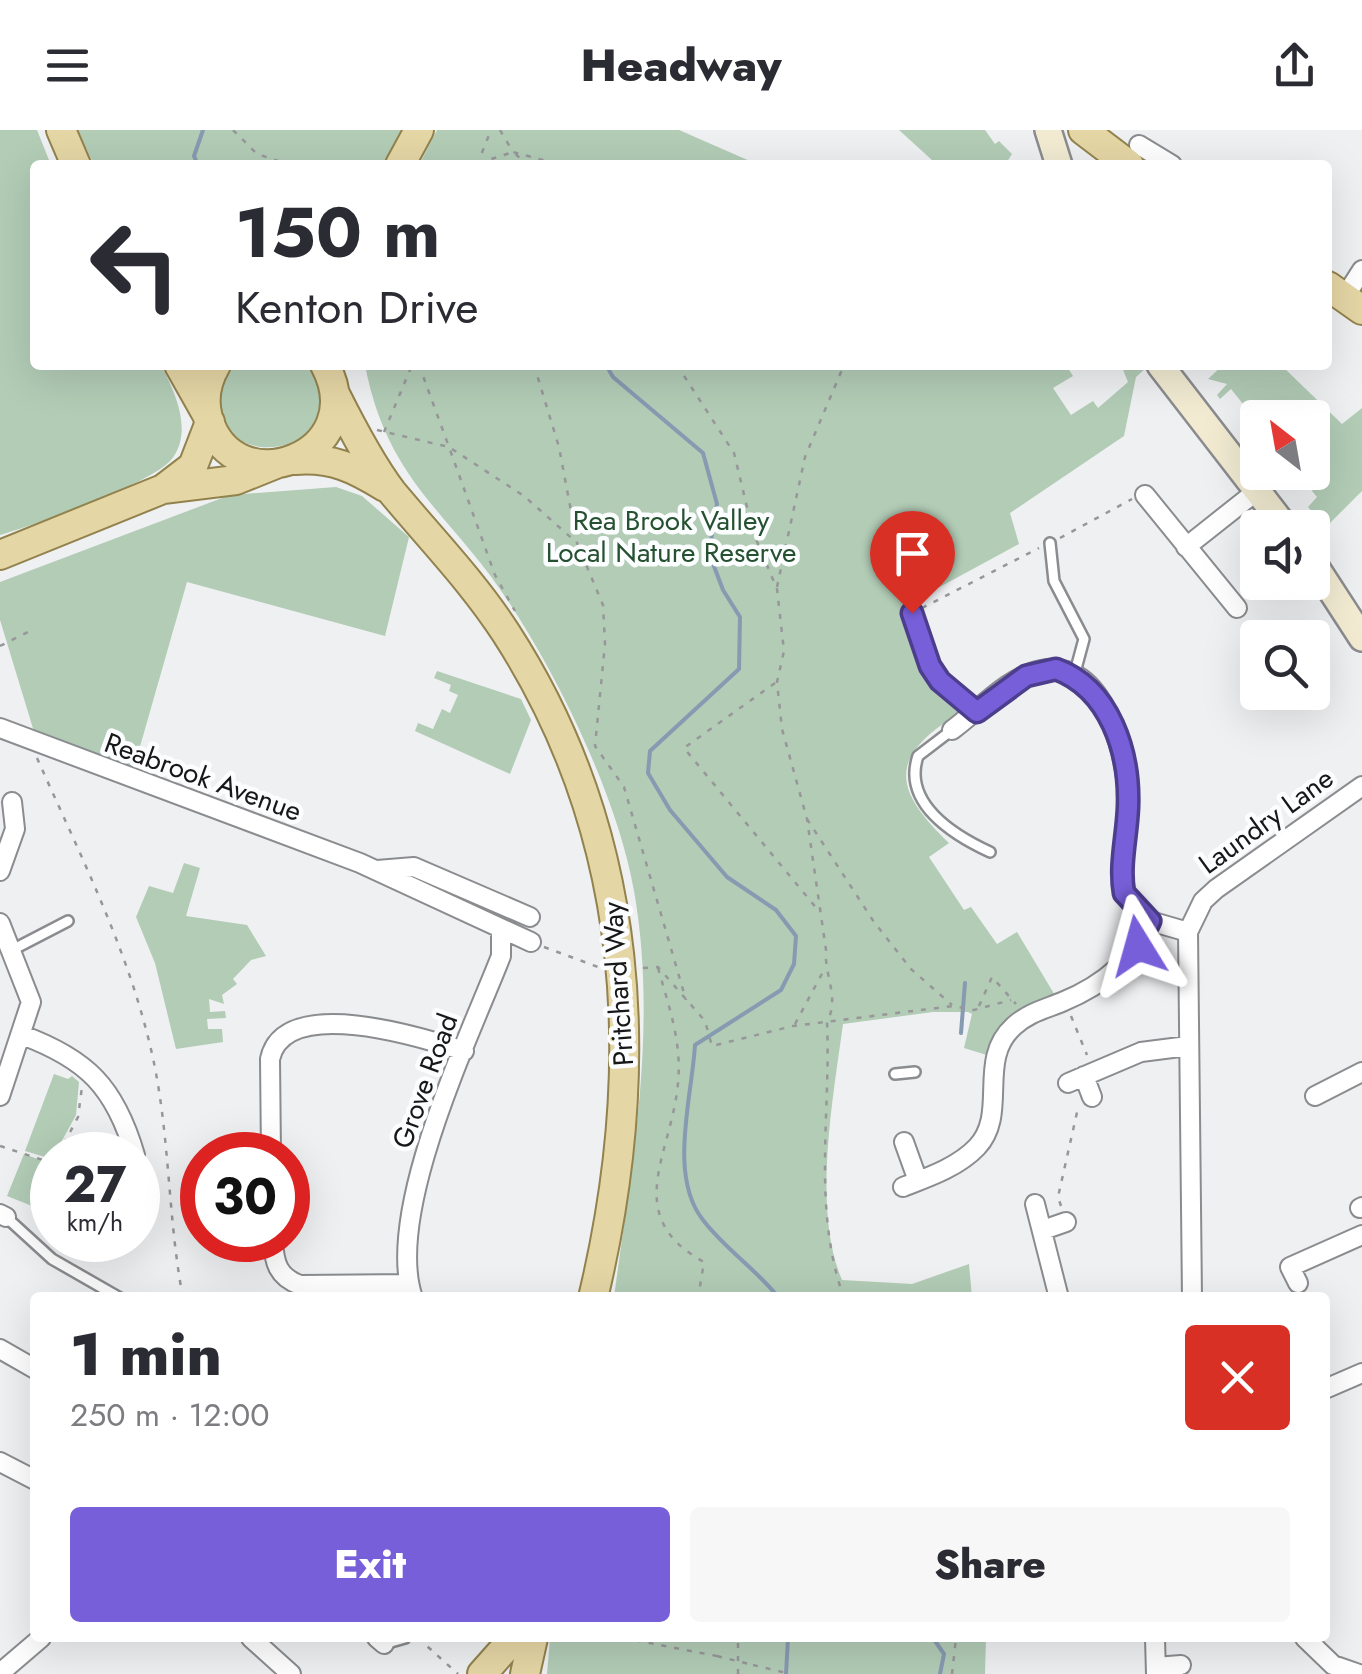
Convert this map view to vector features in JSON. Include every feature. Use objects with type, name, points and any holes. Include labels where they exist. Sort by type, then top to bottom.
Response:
[{"type":"main road","points":[[62,130],[74,160]]},
{"type":"main road","points":[[403,160],[419,130]]},
{"type":"main road","points":[[1084,130],[1134,155]]},
{"type":"main road","points":[[182,370],[233,453],[256,463],[285,462]]},
{"type":"main road","points":[[163,490],[193,466],[208,418],[206,388],[214,370]]},
{"type":"main road","points":[[0,555],[163,490],[236,480],[314,448],[327,432],[331,376]]},
{"type":"main road","name":"Pritchard Way","points":[[331,376],[391,490],[429,531],[499,624],[544,697],[584,787],[614,901],[626,1100],[608,1233],[594,1292]]},
{"type":"main road","name":"Pritchard Way","points":[[285,462],[320,458],[348,464],[391,490]]},
{"type":"main road","points":[[482,1674],[510,1642]]},
{"type":"main road","points":[[525,1674],[532,1642]]},
{"type":"street","points":[[1048,130],[1057,160]]},
{"type":"street","points":[[1345,298],[1362,270]]},
{"type":"street","points":[[1164,370],[1240,467]]},
{"type":"street","points":[[1186,546],[1258,490],[1273,510]]},
{"type":"street","points":[[1144,501],[1237,608]]},
{"type":"street","points":[[1330,584],[1362,638]]},
{"type":"street","points":[[952,730],[1009,686],[1040,670],[1056,669],[1091,688],[1116,732],[1125,764],[1128,802],[1121,875],[1124,893],[1150,921],[1188,932],[1192,1292]]},
{"type":"street","points":[[957,694],[977,712]]},
{"type":"street","name":"Reabrook Avenue","points":[[13,733],[377,870],[501,931]]},
{"type":"street","name":"Laundry Lane","points":[[1188,932],[1203,901],[1216,890],[1362,786]]},
{"type":"street","points":[[0,871],[4,844],[15,829],[12,802]]},
{"type":"street","name":"Reabrook Avenue","points":[[377,870],[414,866],[530,918]]},
{"type":"street","points":[[904,1142],[911,1184],[968,1156],[987,1133],[992,1116],[992,1065],[1006,1035],[1024,1018],[1106,979],[1122,964],[1150,921]]},
{"type":"street","points":[[1,929],[31,1002],[1,1091]]},
{"type":"street","points":[[501,931],[531,942]]},
{"type":"street","name":"Grove Road","points":[[411,1291],[408,1258],[420,1182],[440,1112],[501,956],[501,931]]},
{"type":"street","points":[[271,1132],[270,1059],[273,1046],[291,1030],[359,1026],[464,1051]]},
{"type":"street","points":[[22,1035],[67,1054],[90,1070],[108,1092],[125,1132]]},
{"type":"street","points":[[1092,1097],[1082,1077],[1141,1052],[1188,1046]]},
{"type":"street","points":[[1328,1096],[1362,1072]]},
{"type":"street","points":[[1035,1204],[1058,1292]]},
{"type":"street","points":[[1043,1230],[1066,1222]]},
{"type":"street","points":[[1298,1282],[1290,1267],[1362,1235]]},
{"type":"street","points":[[276,1262],[286,1280],[300,1285],[411,1291]]},
{"type":"street","points":[[0,1350],[30,1366]]},
{"type":"street","points":[[1330,1388],[1362,1373]]},
{"type":"street","points":[[0,1462],[30,1477]]},
{"type":"street","points":[[0,1672],[36,1642]]},
{"type":"street","points":[[255,1642],[289,1674]]},
{"type":"street","points":[[1155,1642],[1156,1670],[1180,1665]]},
{"type":"street","points":[[1308,1642],[1333,1665],[1360,1674]]},
{"type":"lane","points":[[1050,543],[1054,581],[1084,639],[1074,676]]},
{"type":"lane","points":[[912,613],[930,666],[957,694]]},
{"type":"lane","points":[[952,730],[918,756],[916,783],[930,811],[943,824],[990,852]]},
{"type":"lane","points":[[12,950],[68,921]]},
{"type":"lane","points":[[894,1074],[915,1072]]},
{"type":"lane","points":[[3,1216],[52,1259],[110,1292]]},
{"type":"path","points":[[234,130],[257,154],[275,160]]},
{"type":"path","points":[[480,160],[491,130]]},
{"type":"path","points":[[500,130],[522,160]]},
{"type":"path","points":[[490,160],[513,152],[542,160]]},
{"type":"path","points":[[410,370],[384,432],[449,447],[524,496],[577,543]]},
{"type":"path","points":[[421,370],[494,575],[516,608],[514,615],[499,624]]},
{"type":"path","points":[[535,370],[558,447],[577,543],[603,604],[604,644],[595,746],[624,788],[686,1000]]},
{"type":"path","points":[[680,370],[734,454],[753,532],[777,589],[784,651],[777,682],[782,729],[807,819],[824,968],[835,999],[827,1022],[825,1220],[829,1256],[842,1292]]},
{"type":"path","points":[[777,589],[805,458],[842,370]]},
{"type":"path","points":[[912,613],[1012,558],[1144,501]]},
{"type":"path","points":[[0,646],[28,632]]},
{"type":"path","points":[[777,682],[684,748],[819,912]]},
{"type":"path","points":[[13,733],[107,917],[144,1021],[163,1110],[182,1292]]},
{"type":"path","points":[[807,819],[874,922],[911,969],[953,1006]]},
{"type":"path","points":[[531,942],[599,967]]},
{"type":"path","points":[[658,967],[705,1022],[712,1046],[793,1026],[953,1006],[976,1009],[1012,1000],[992,978],[976,1009]]},
{"type":"path","points":[[643,968],[658,967]]},
{"type":"path","points":[[658,967],[679,1038],[678,1082],[654,1190],[662,1219],[680,1249],[704,1262],[700,1292]]},
{"type":"path","points":[[793,1026],[806,1010],[824,968]]},
{"type":"path","points":[[1064,1001],[1082,1077]]},
{"type":"path","points":[[70,1132],[78,1116],[82,1080],[90,1070]]},
{"type":"path","points":[[1066,1222],[1058,1197],[1074,1111],[1092,1097]]},
{"type":"path","points":[[0,1146],[30,1156]]},
{"type":"path","points":[[422,1642],[458,1674]]},
{"type":"path","points":[[643,1642],[791,1674]]},
{"type":"path","points":[[738,1642],[738,1674]]},
{"type":"path","points":[[952,1674],[956,1642]]},
{"type":"path","points":[[764,1674],[765,1668]]},
{"type":"green space","points":[[0,130],[37,130],[49,160],[30,160],[30,370],[163,370],[180,412],[181,437],[171,460],[141,480],[0,535]]},
{"type":"green space","points":[[77,130],[405,130],[388,160],[92,160]]},
{"type":"green space","points":[[437,130],[679,130],[748,160],[422,160]]},
{"type":"green space","points":[[899,130],[985,130],[995,144],[999,141],[1012,154],[1008,160],[932,160]]},
{"type":"green space","points":[[226,370],[313,370],[322,400],[314,426],[295,441],[270,447],[244,443],[225,428],[217,402]]},
{"type":"green space","name":"Rea Brook Valley Local Nature Reserve","points":[[366,370],[1069,370],[1073,376],[1053,388],[1071,415],[1093,401],[1098,408],[1128,382],[1123,370],[1144,370],[1136,377],[1124,436],[1010,513],[1019,544],[901,608],[916,639],[919,662],[961,712],[921,743],[906,772],[916,805],[949,843],[929,857],[964,910],[971,907],[997,944],[1017,932],[1056,997],[990,1056],[964,1048],[972,1014],[968,1012],[933,1012],[843,1024],[830,1120],[828,1221],[842,1280],[912,1284],[969,1264],[972,1292],[615,1292],[635,1146],[643,1044],[641,942],[626,856],[602,781],[550,671],[490,575],[406,470],[376,406]]},
{"type":"green space","points":[[1218,370],[1286,370],[1317,400],[1240,400],[1231,389],[1220,399],[1217,395],[1227,384],[1208,379]]},
{"type":"green space","points":[[1362,408],[1362,491],[1330,523],[1330,510],[1308,507],[1317,497],[1312,491],[1330,490],[1330,412],[1342,424]]},
{"type":"green space","points":[[336,487],[362,496],[409,537],[385,636],[187,582],[133,771],[35,735],[0,620],[0,582],[230,495]]},
{"type":"green space","points":[[437,671],[521,699],[531,720],[510,774],[415,731],[418,723],[433,729],[442,709],[450,713],[458,695],[449,691],[451,685],[434,678]]},
{"type":"green space","points":[[184,863],[200,868],[186,916],[247,925],[266,956],[251,960],[233,979],[237,984],[222,995],[224,1004],[209,999],[210,1012],[225,1011],[226,1018],[207,1019],[208,1029],[222,1029],[223,1042],[176,1049],[155,963],[136,917],[149,886],[173,893]]},
{"type":"green space","points":[[54,1074],[68,1079],[72,1076],[79,1082],[76,1115],[67,1132],[32,1132]]},
{"type":"green space","points":[[24,1154],[30,1156],[30,1205],[7,1196]]},
{"type":"green space","points":[[550,1642],[986,1642],[985,1674],[547,1674]]},
{"type":"waterway","points":[[196,160],[203,130]]},
{"type":"waterway","points":[[609,370],[703,453],[717,504],[709,553],[723,590],[740,617],[739,669],[650,751],[648,773],[670,810],[727,877],[776,910],[796,936],[794,964],[781,990],[695,1045],[685,1136],[684,1159],[692,1202],[712,1230],[774,1292]]},
{"type":"waterway","points":[[961,1033],[965,983]]},
{"type":"waterway","points":[[786,1674],[788,1642]]},
{"type":"waterway","points":[[936,1642],[944,1654],[940,1674]]},
{"type":"route","points":[[912,613],[930,666],[940,681],[977,712],[1026,676],[1056,669],[1091,688],[1104,706],[1125,764],[1128,802],[1121,875],[1124,893],[1133,908],[1150,921],[1138,946]]}]
